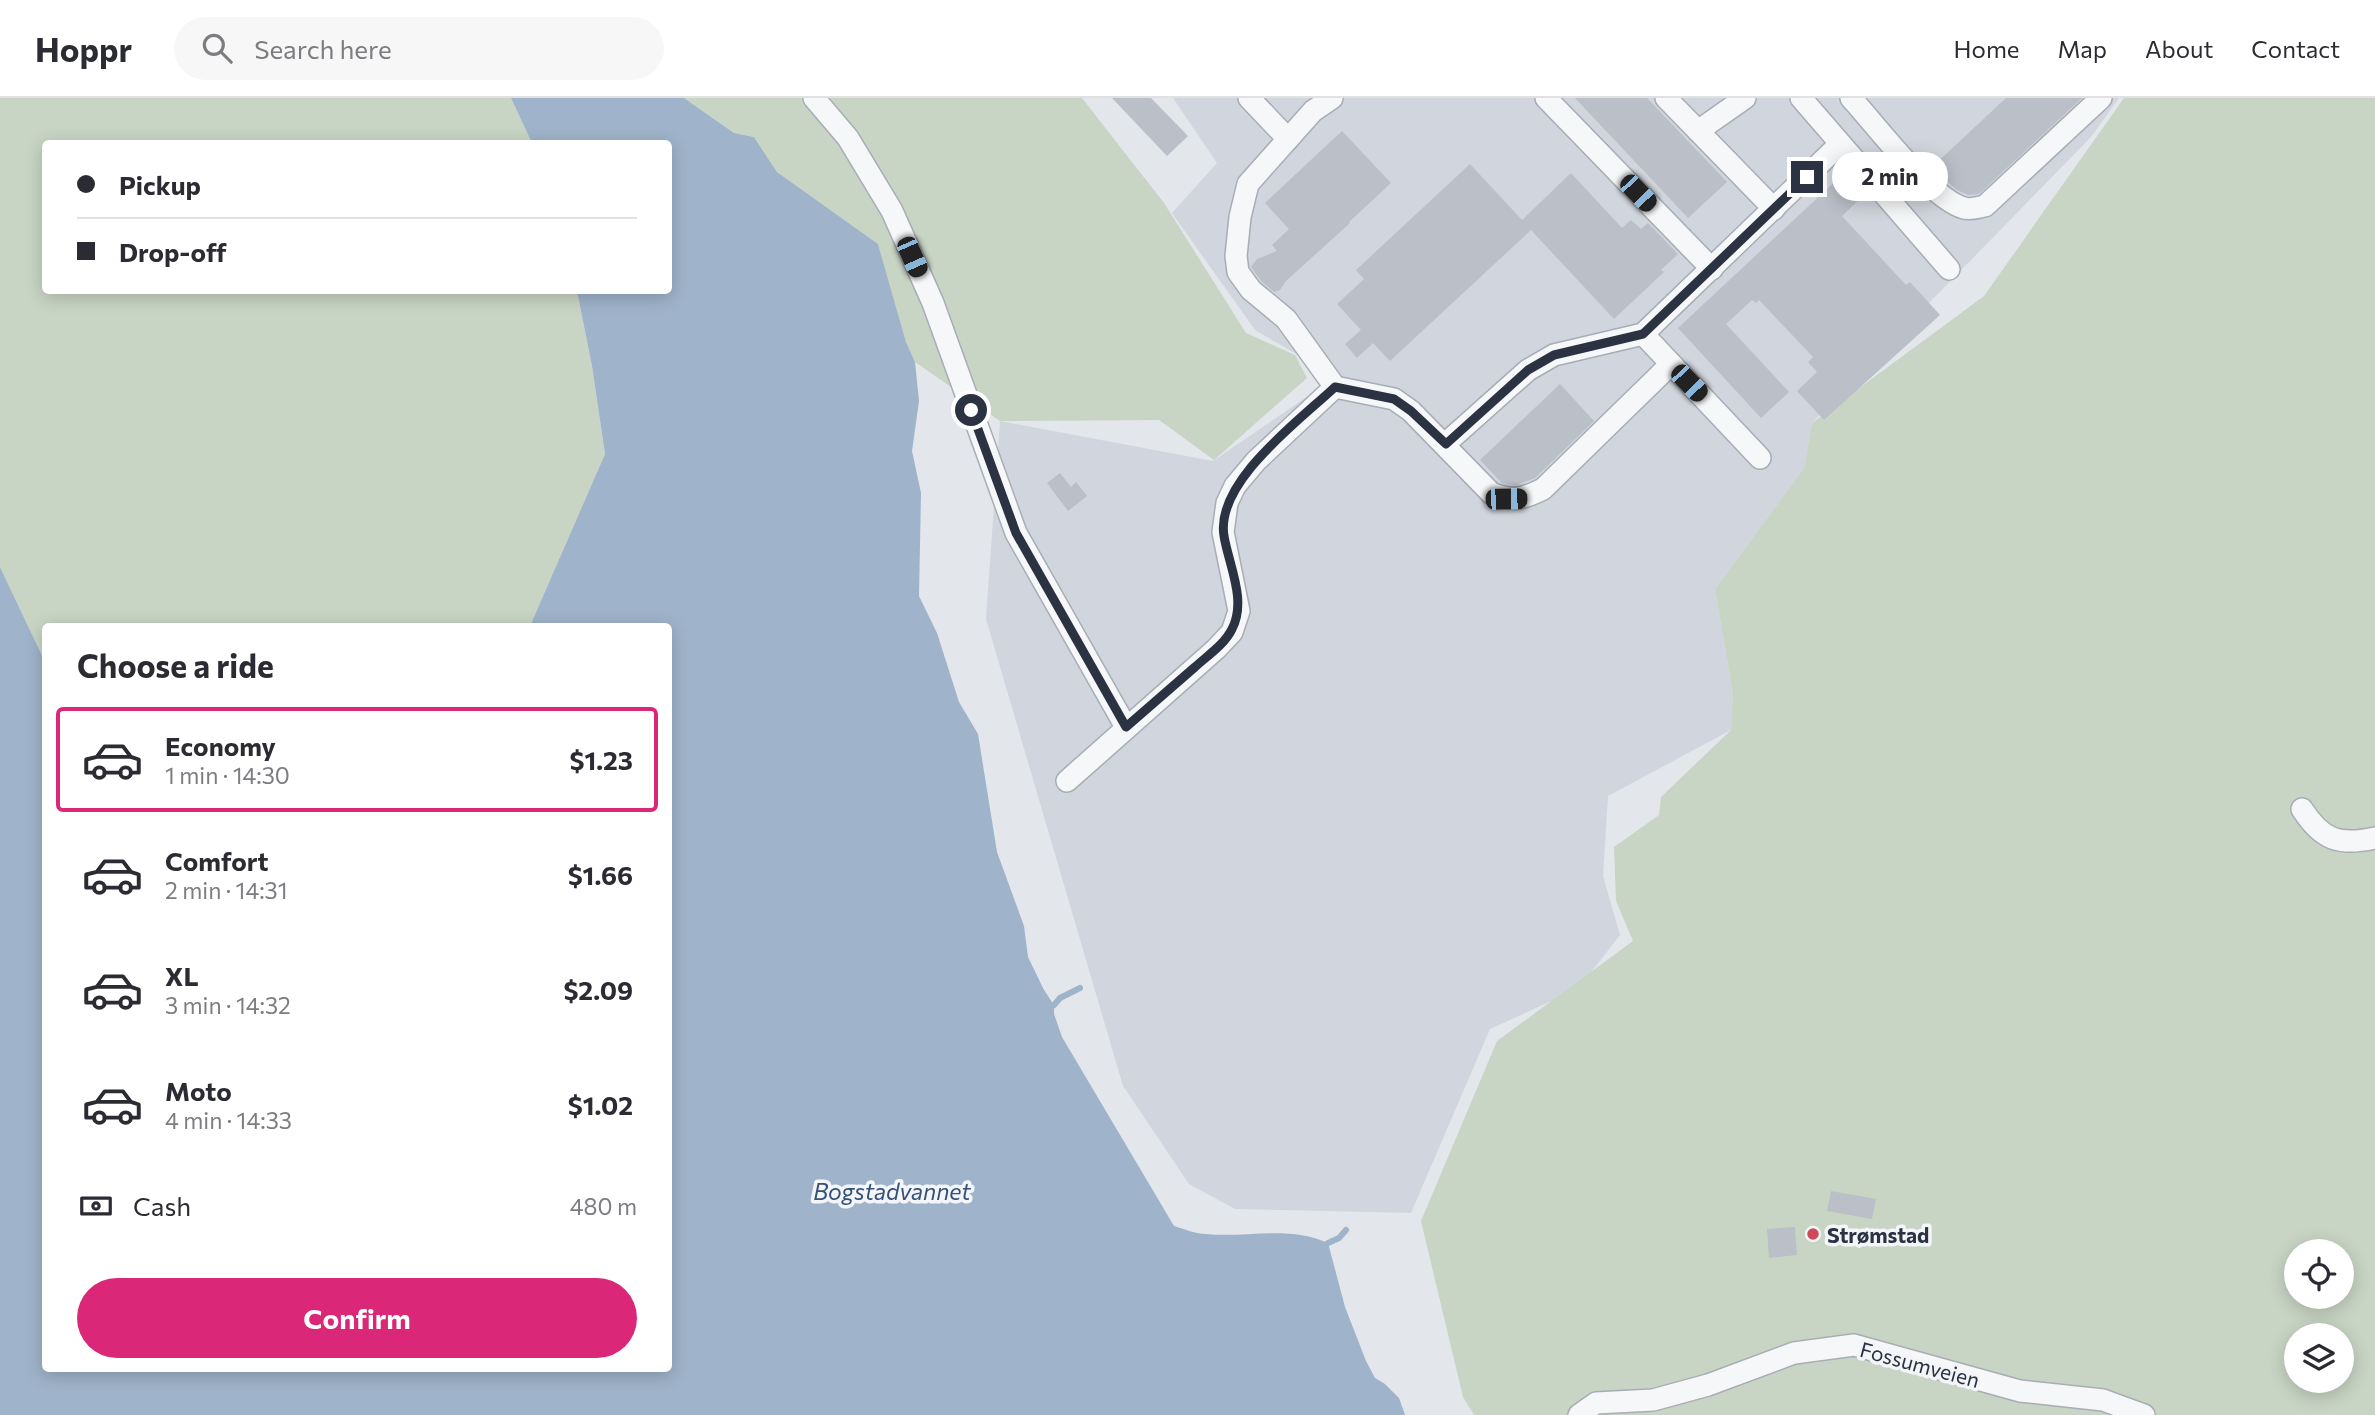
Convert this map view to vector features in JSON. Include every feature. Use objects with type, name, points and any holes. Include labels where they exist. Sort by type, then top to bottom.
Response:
[{"type":"street","points":[[814,98],[848,138],[892,211],[933,303],[1016,533],[1126,727]]},
{"type":"street","points":[[1249,98],[1288,139]]},
{"type":"street","points":[[1332,98],[1313,111],[1248,184],[1240,217],[1236,256],[1238,272],[1251,290],[1286,319],[1335,387],[1394,399],[1446,444],[1491,493],[1506,499],[1523,499],[1543,489],[1671,364]]},
{"type":"street","points":[[1546,98],[1712,269]]},
{"type":"street","points":[[1665,98],[1774,209]]},
{"type":"street","points":[[1698,131],[1745,98]]},
{"type":"street","points":[[1801,98],[1949,269]]},
{"type":"street","points":[[1851,98],[1930,186],[1951,202],[1966,209],[1985,206],[2101,98]]},
{"type":"street","points":[[1446,444],[1528,370],[1554,355],[1643,334],[1839,145]]},
{"type":"street","points":[[1643,334],[1760,458]]},
{"type":"street","points":[[1067,781],[1216,649],[1231,632],[1239,611],[1223,532],[1227,503],[1235,486],[1256,461],[1335,387]]},
{"type":"street","points":[[2302,809],[2322,834],[2344,842],[2375,838]]},
{"type":"street","name":"Fossumveien","points":[[1587,1409],[1653,1400],[1708,1385],[1794,1353],[1854,1345],[2020,1391],[2103,1400],[2144,1415]]},
{"type":"shaded area","points":[[1173,98],[2119,98],[2091,137],[1812,423],[1804,468],[1715,589],[1733,694],[1731,730],[1608,796],[1603,876],[1620,935],[1578,989],[1490,1029],[1411,1213],[1235,1209],[1189,1184],[1123,1086],[986,619],[1000,421],[1213,461],[1336,377],[1255,330],[1172,213],[1217,163]]},
{"type":"green space","points":[[0,98],[511,98],[531,140],[42,140],[42,294],[578,294],[605,454],[531,623],[42,623],[42,656],[0,567]]},
{"type":"green space","points":[[684,98],[1082,98],[1164,203],[1246,333],[1295,355],[1307,378],[1214,460],[1159,420],[1000,421],[915,362],[906,342],[878,244],[777,172],[754,137],[734,133]]},
{"type":"green space","points":[[2124,98],[2375,98],[2375,1415],[1474,1415],[1463,1397],[1421,1221],[1497,1041],[1633,941],[1616,901],[1614,847],[1659,815],[1661,797],[1731,730],[1733,694],[1715,589],[1804,468],[1812,423],[1984,296]]},
{"type":"water","name":"Bogstadvannet","points":[[511,98],[684,98],[734,133],[754,137],[777,172],[878,244],[906,342],[915,362],[919,401],[912,451],[921,493],[919,596],[937,633],[959,702],[978,734],[997,852],[1024,926],[1028,957],[1054,1005],[1054,1014],[1062,1037],[1174,1226],[1202,1234],[1283,1233],[1328,1243],[1345,1307],[1366,1361],[1375,1378],[1399,1398],[1405,1415],[0,1415],[0,567],[42,656],[42,1372],[672,1372],[672,623],[531,623],[605,454],[578,294],[672,294],[672,140],[531,140]]},
{"type":"building","points":[[1112,98],[1151,98],[1188,136],[1167,156]]},
{"type":"building","points":[[1575,98],[1647,98],[1727,182],[1688,218]]},
{"type":"building","points":[[2006,98],[2082,98],[1979,194],[1968,195],[1957,190],[1931,168]]},
{"type":"building","points":[[1342,131],[1391,183],[1286,281],[1280,290],[1274,292],[1261,281],[1251,267],[1257,259],[1277,251],[1272,245],[1289,229],[1265,203]]},
{"type":"building","points":[[1470,164],[1522,220],[1571,173],[1622,228],[1631,220],[1641,229],[1648,223],[1678,254],[1661,270],[1664,272],[1614,319],[1531,230],[1390,361],[1373,343],[1357,358],[1345,344],[1361,330],[1337,304],[1364,279],[1356,270]]},
{"type":"building","points":[[1842,175],[1862,197],[1842,216],[1906,285],[1910,282],[1940,315],[1824,420],[1797,391],[1817,372],[1808,362],[1813,357],[1759,300],[1756,303],[1752,300],[1726,324],[1789,392],[1761,418],[1678,328]]},
{"type":"building","points":[[1560,384],[1594,421],[1535,478],[1516,485],[1502,483],[1480,460]]},
{"type":"building","points":[[1060,473],[1071,487],[1076,482],[1087,496],[1068,511],[1047,483]]},
{"type":"building","points":[[1831,1191],[1876,1199],[1872,1219],[1827,1211]]},
{"type":"building","points":[[1795,1227],[1797,1255],[1769,1258],[1767,1229]]},
{"type":"waterway","points":[[1054,1005],[1060,998],[1080,988]]},
{"type":"waterway","points":[[1328,1243],[1339,1238],[1346,1230]]},
{"type":"place","name":"Strømstad","points":[[1813,1234]]},
{"type":"route","points":[[971,410],[1016,533],[1126,727],[1216,649],[1231,632],[1239,611],[1223,532],[1227,503],[1235,486],[1256,461],[1335,387],[1394,399],[1446,444],[1528,370],[1541,362],[1554,355],[1643,334],[1807,177]]}]
